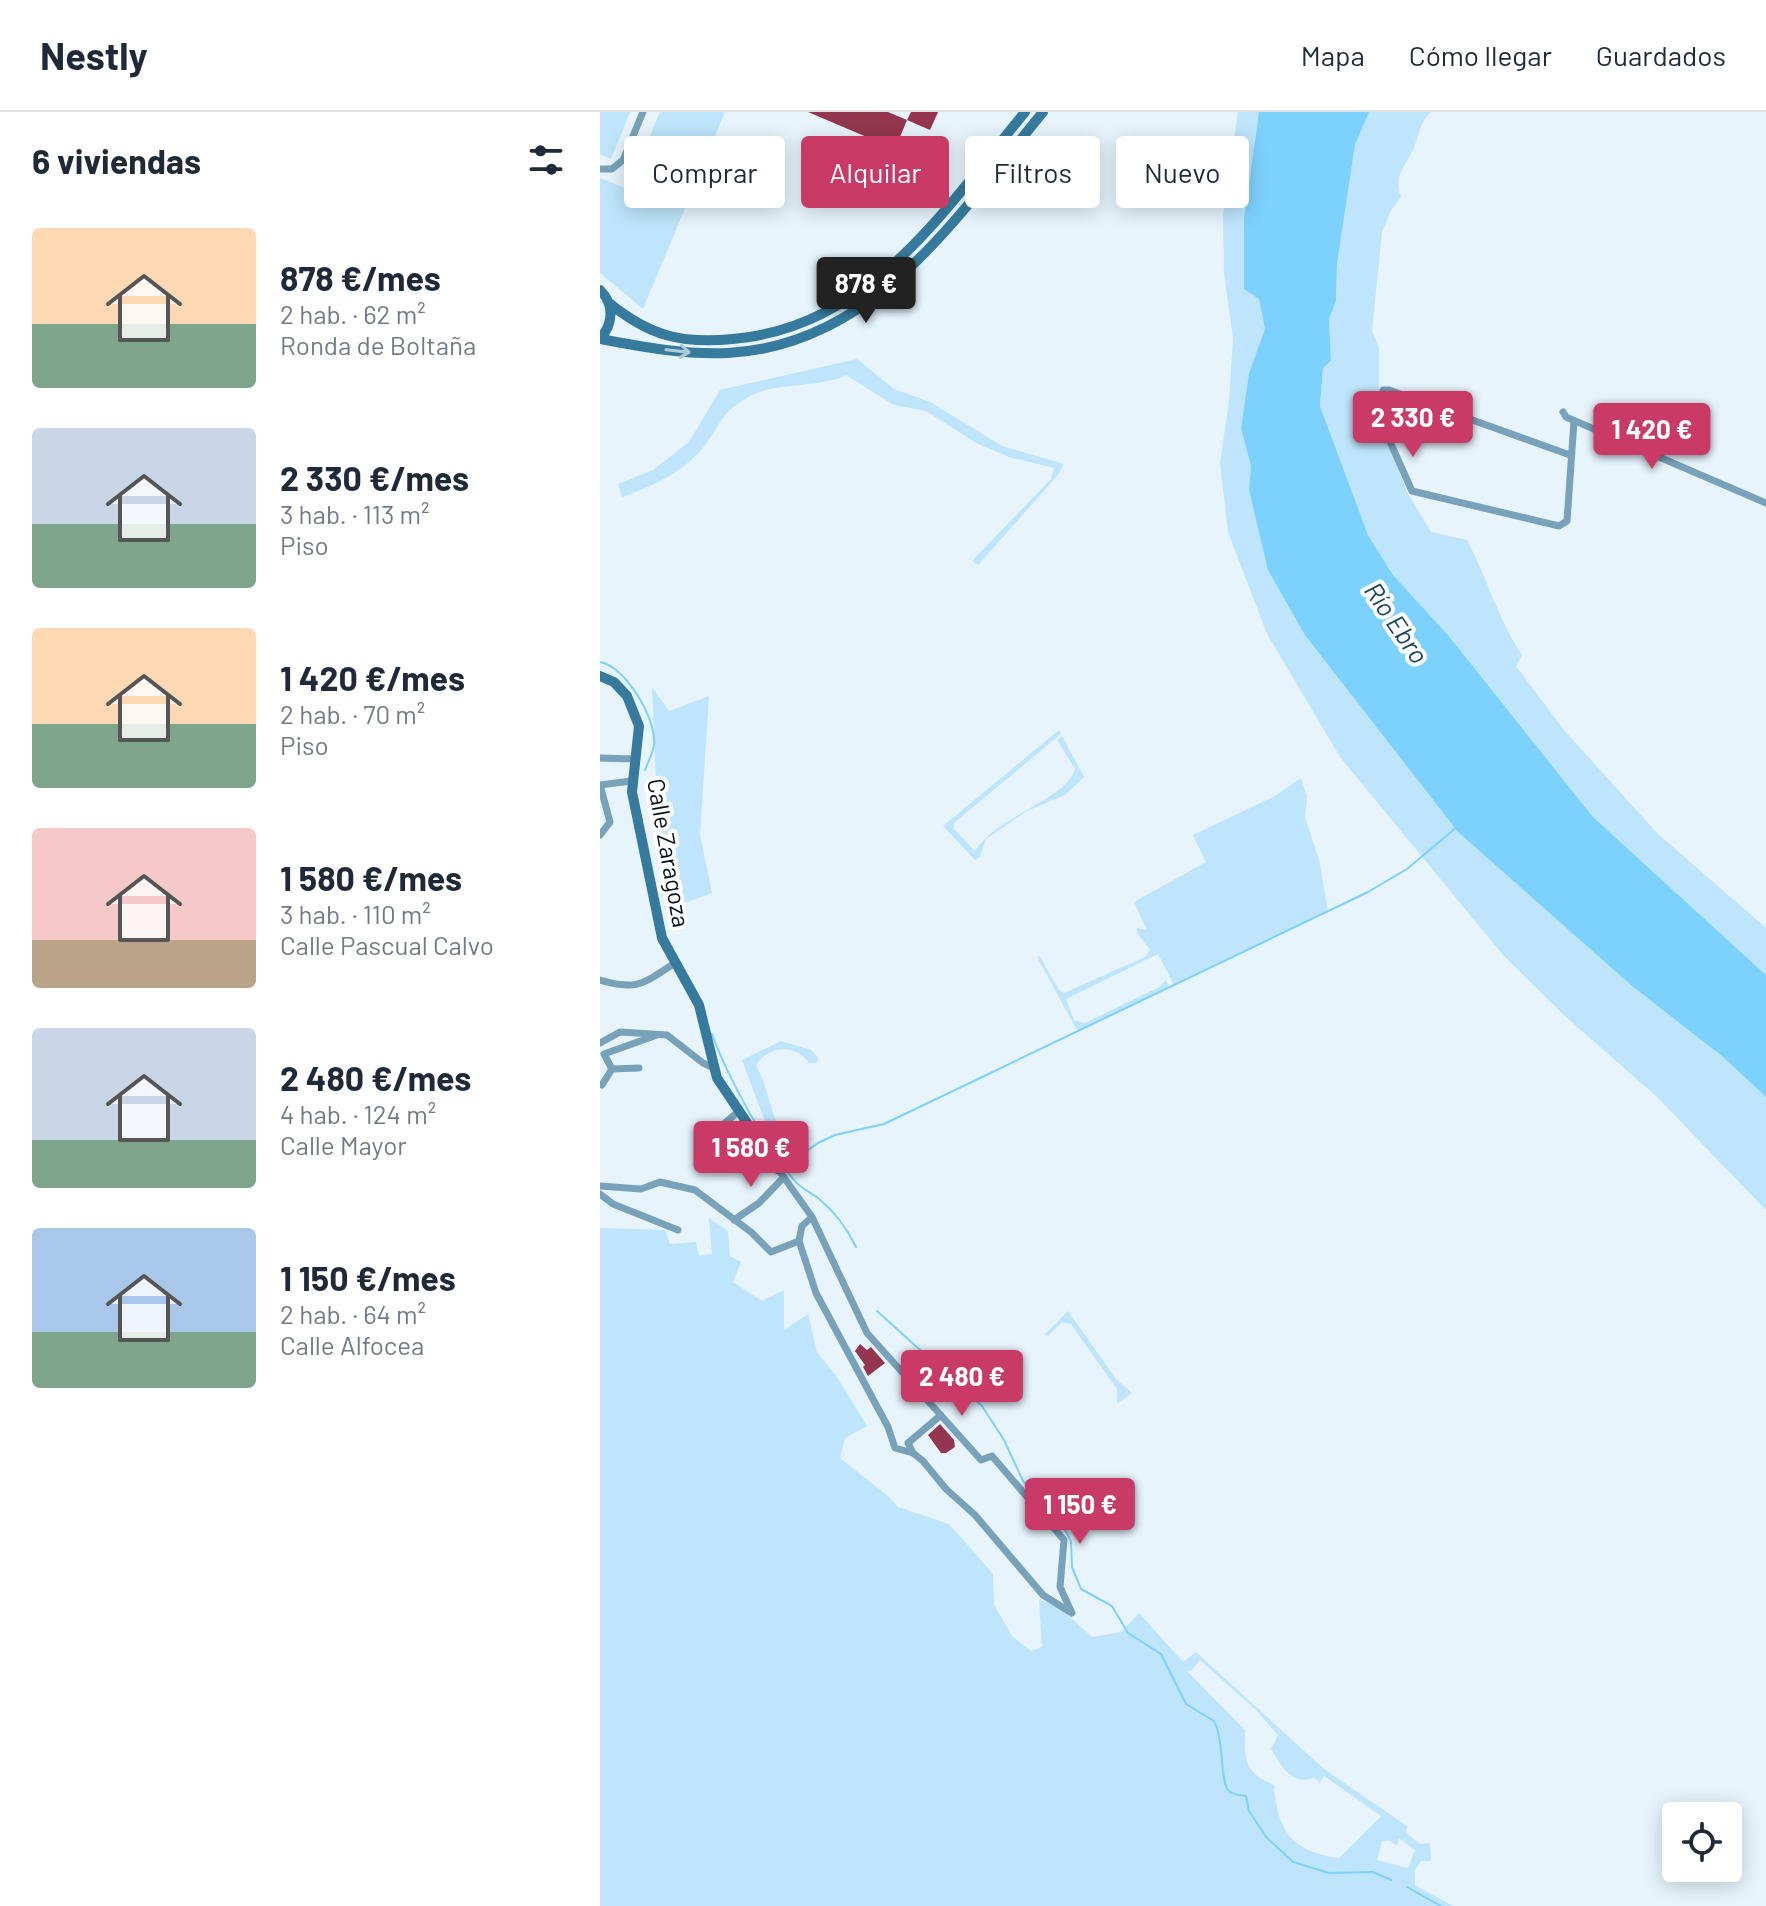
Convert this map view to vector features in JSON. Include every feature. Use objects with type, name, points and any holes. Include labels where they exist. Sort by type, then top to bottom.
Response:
[{"type":"main road","points":[[600,290],[609,303],[644,329],[686,339],[747,338],[817,318],[858,295],[899,261],[1025,112]]},
{"type":"main road","points":[[609,303],[610,322],[600,339],[683,352],[730,353],[775,346],[845,319],[907,272],[945,231],[1043,112]]},
{"type":"main road","name":"Calle Zaragoza","points":[[600,676],[620,688],[635,713],[640,734],[631,781],[662,938],[699,1005],[714,1068],[781,1174]]},
{"type":"street","points":[[600,169],[612,169],[623,160],[643,112]]},
{"type":"street","points":[[1570,455],[1383,390],[1391,444],[1412,491],[1559,526],[1567,521],[1574,421]]},
{"type":"street","points":[[1563,412],[1574,421],[1766,503]]},
{"type":"street","points":[[600,758],[634,759]]},
{"type":"street","points":[[600,835],[610,822],[600,785],[631,781]]},
{"type":"street","points":[[600,980],[626,988],[642,984],[675,963]]},
{"type":"street","points":[[600,1043],[620,1032],[659,1033],[673,1037],[703,1063],[714,1068]]},
{"type":"street","points":[[612,1069],[604,1054],[659,1033]]},
{"type":"street","points":[[612,1069],[639,1068]]},
{"type":"street","points":[[602,1085],[612,1069]]},
{"type":"street","points":[[723,1156],[718,1148],[718,1129],[739,1111]]},
{"type":"street","points":[[734,1220],[759,1203],[781,1174],[802,1199],[812,1217],[867,1333],[941,1415],[981,1460],[992,1456],[1064,1540],[1060,1587],[1072,1613],[1043,1595],[975,1515],[913,1453],[908,1443],[941,1415]]},
{"type":"street","points":[[600,1186],[641,1189],[660,1182],[695,1190],[771,1252],[799,1241]]},
{"type":"street","points":[[600,1194],[613,1204],[678,1230]]},
{"type":"street","points":[[812,1217],[802,1226],[799,1241],[816,1293],[888,1427],[895,1448],[913,1453]]},
{"type":"shaded area","points":[[600,112],[630,112],[611,159],[600,154]]},
{"type":"shaded area","points":[[660,112],[725,112],[715,136],[650,136]]},
{"type":"shaded area","points":[[1238,112],[1259,112],[1249,182],[1249,136],[1235,136]]},
{"type":"shaded area","points":[[1369,112],[1431,112],[1402,170],[1398,185],[1401,197],[1390,212],[1382,232],[1372,331],[1379,347],[1379,387],[1389,446],[1407,492],[1431,532],[1467,540],[1522,655],[1516,666],[1564,730],[1658,834],[1766,928],[1766,975],[1593,817],[1448,635],[1393,575],[1368,535],[1320,406],[1323,368],[1331,361],[1329,319],[1336,301],[1337,264],[1355,145]]},
{"type":"shaded area","points":[[600,178],[624,188],[624,208],[685,208],[643,309],[600,273]]},
{"type":"shaded area","points":[[1224,208],[1245,208],[1244,288],[1259,299],[1265,329],[1249,373],[1241,428],[1251,466],[1249,490],[1269,570],[1306,635],[1458,832],[1632,986],[1723,1057],[1766,1097],[1766,1210],[1657,1097],[1565,1016],[1503,955],[1340,757],[1267,634],[1228,532],[1220,463],[1229,401],[1233,338],[1224,274]]},
{"type":"shaded area","points":[[857,359],[894,389],[930,402],[1002,446],[1064,464],[1058,475],[978,565],[972,561],[1051,479],[1054,468],[1009,457],[976,443],[926,411],[894,405],[846,375],[750,396],[727,413],[688,463],[656,483],[622,497],[618,484],[653,470],[689,442],[720,390]]},
{"type":"shaded area","points":[[652,687],[669,711],[709,696],[700,835],[712,893],[668,909],[660,876]]},
{"type":"shaded area","points":[[1059,730],[1061,734],[954,823],[954,829],[975,851],[985,839],[998,828],[1059,790],[1075,769],[1057,740],[1062,736],[1084,777],[1065,795],[1027,811],[986,839],[980,857],[975,860],[943,826]]},
{"type":"shaded area","points":[[1301,778],[1307,797],[1305,817],[1320,863],[1328,912],[1174,985],[1158,954],[1066,999],[1074,1020],[1085,1023],[1159,987],[1166,980],[1169,987],[1078,1032],[1038,959],[1039,955],[1059,990],[1064,993],[1145,957],[1150,950],[1137,933],[1137,928],[1147,930],[1134,902],[1206,862],[1193,835],[1275,796]]},
{"type":"shaded area","points":[[781,1041],[811,1050],[818,1057],[817,1063],[809,1063],[796,1052],[782,1049],[767,1054],[756,1065],[781,1138],[783,1133],[797,1155],[788,1162],[772,1140],[742,1060]]},
{"type":"shaded area","points":[[709,1218],[728,1231],[730,1256],[741,1262],[733,1282],[762,1301],[784,1290],[784,1330],[808,1314],[817,1352],[837,1377],[867,1426],[845,1438],[840,1458],[898,1507],[949,1524],[993,1574],[994,1605],[1012,1636],[1031,1651],[1042,1647],[1039,1600],[1061,1610],[1092,1637],[1121,1632],[1139,1613],[1183,1662],[1196,1652],[1324,1769],[1407,1826],[1406,1833],[1420,1844],[1430,1843],[1431,1861],[1421,1861],[1415,1870],[1415,1885],[1453,1906],[600,1906],[600,1228],[665,1230],[670,1244],[696,1242],[699,1256],[712,1254]],"holes":[[[1200,1660],[1256,1710],[1278,1735],[1271,1749],[1288,1773],[1299,1779],[1314,1778],[1320,1783],[1324,1776],[1381,1816],[1339,1858],[1309,1851],[1283,1827],[1274,1785],[1256,1775],[1248,1764],[1245,1730],[1187,1671],[1192,1670]],[[1399,1838],[1415,1850],[1408,1868],[1377,1860],[1382,1841],[1390,1841],[1397,1846]]]},
{"type":"shaded area","points":[[1068,1311],[1116,1379],[1132,1393],[1117,1404],[1117,1389],[1071,1324],[1062,1322],[1048,1336],[1044,1335]]},
{"type":"water","name":"Río Ebro","points":[[1259,112],[1369,112],[1355,145],[1337,264],[1336,301],[1329,319],[1331,361],[1323,368],[1320,406],[1368,535],[1393,575],[1448,635],[1593,817],[1766,975],[1766,1097],[1723,1057],[1632,986],[1458,832],[1305,635],[1268,570],[1249,490],[1251,466],[1241,428],[1249,373],[1265,329],[1259,299],[1244,289],[1244,218],[1245,208],[1249,208],[1249,183]]},
{"type":"building","points":[[808,112],[888,112],[907,120],[900,136],[864,136]]},
{"type":"building","points":[[911,112],[938,112],[930,130],[907,120]]},
{"type":"building","points":[[860,1344],[867,1350],[871,1347],[885,1363],[868,1376],[863,1367],[865,1365],[855,1351]]},
{"type":"building","points":[[940,1424],[954,1440],[955,1447],[946,1453],[941,1453],[928,1435]]},
{"type":"waterway","points":[[600,662],[610,666],[629,683],[645,708],[654,734],[652,754],[645,770]]},
{"type":"waterway","points":[[648,793],[653,819]]},
{"type":"waterway","points":[[784,1167],[818,1143],[835,1135],[884,1124],[1368,892],[1407,869],[1458,826]]},
{"type":"waterway","points":[[712,1034],[737,1089],[771,1149],[796,1183],[835,1214],[856,1247]]},
{"type":"waterway","points":[[877,1311],[982,1406],[1004,1440],[1023,1481],[1054,1510],[1063,1525],[1071,1542],[1072,1567],[1081,1589],[1112,1606],[1128,1633],[1161,1654],[1186,1704],[1214,1721],[1228,1790],[1246,1796],[1249,1811],[1266,1837],[1293,1862],[1329,1873],[1373,1872],[1391,1880]]},
{"type":"waterway","points":[[1407,1887],[1441,1906]]}]
